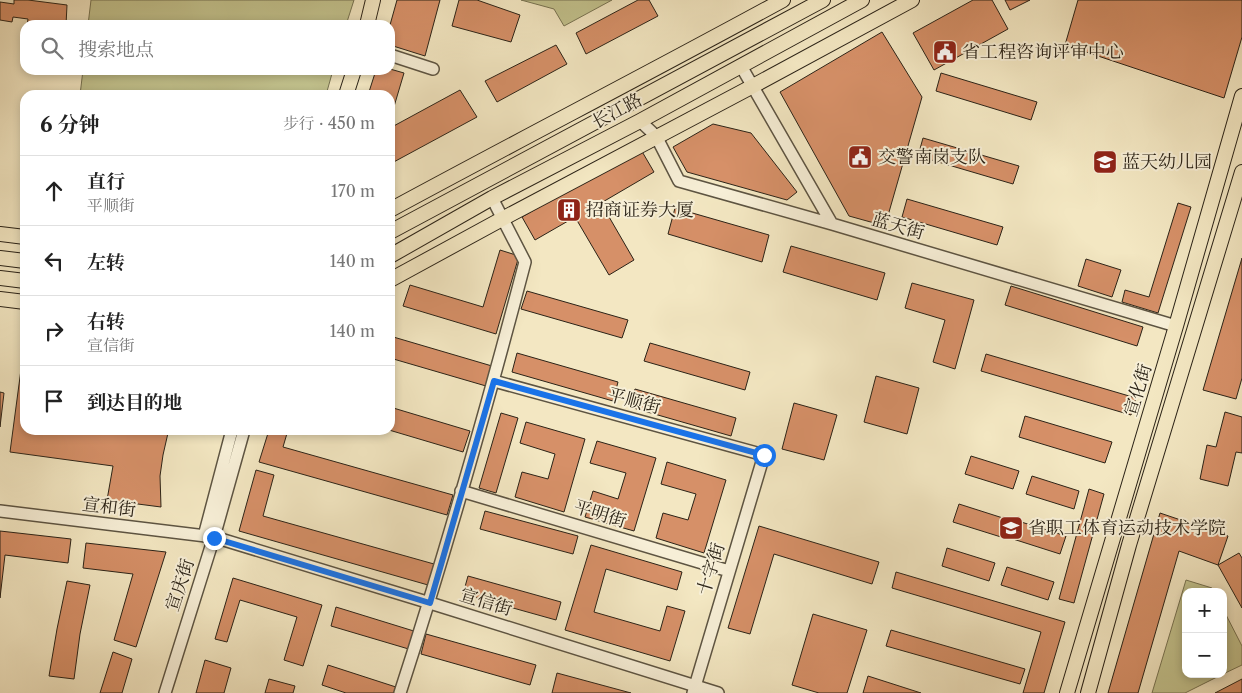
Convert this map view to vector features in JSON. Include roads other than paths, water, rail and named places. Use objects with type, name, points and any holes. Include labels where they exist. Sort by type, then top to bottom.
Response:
[{"type":"main road","points":[[368,20],[373,0]]},
{"type":"main road","points":[[395,207],[783,0]]},
{"type":"main road","name":"长江路","points":[[395,229],[824,0]]},
{"type":"main road","name":"长江路","points":[[395,253],[492,198],[640,121],[862,0]]},
{"type":"main road","points":[[395,277],[912,0]]},
{"type":"main road","points":[[348,90],[352,75]]},
{"type":"main road","name":"宣化街","points":[[1067,693],[1242,96]]},
{"type":"main road","name":"宣化街","points":[[1088,693],[1129,545],[1242,172]]},
{"type":"main road","points":[[0,234],[20,236]]},
{"type":"main road","points":[[0,258],[20,260]]},
{"type":"main road","points":[[0,278],[20,280]]},
{"type":"main road","points":[[0,299],[20,301]]},
{"type":"street","points":[[395,57],[433,69]]},
{"type":"street","points":[[741,66],[832,224]]},
{"type":"street","name":"蓝天街","points":[[640,121],[656,136],[679,181],[832,224],[1176,326]]},
{"type":"street","points":[[400,693],[430,603],[494,381],[525,262],[492,198]]},
{"type":"street","name":"平顺街","points":[[494,381],[764,455]]},
{"type":"street","points":[[209,537],[231,435]]},
{"type":"street","name":"宣庆街","points":[[165,693],[209,537],[242,435]]},
{"type":"street","name":"十字街","points":[[694,689],[764,455]]},
{"type":"street","name":"平明街","points":[[461,491],[729,571]]},
{"type":"street","name":"宣和街","points":[[0,511],[209,537]]},
{"type":"street","name":"宣信街","points":[[209,537],[430,603],[694,689],[718,693]]},
{"type":"place","name":"省工程咨询评审中心","points":[[945,52]]},
{"type":"place","name":"交警南岗支队","points":[[860,157]]},
{"type":"place","name":"蓝天幼儿园","points":[[1105,162]]},
{"type":"place","name":"招商证券大厦","points":[[569,210]]},
{"type":"place","name":"省职工体育运动技术学院","points":[[1011,528]]}]
